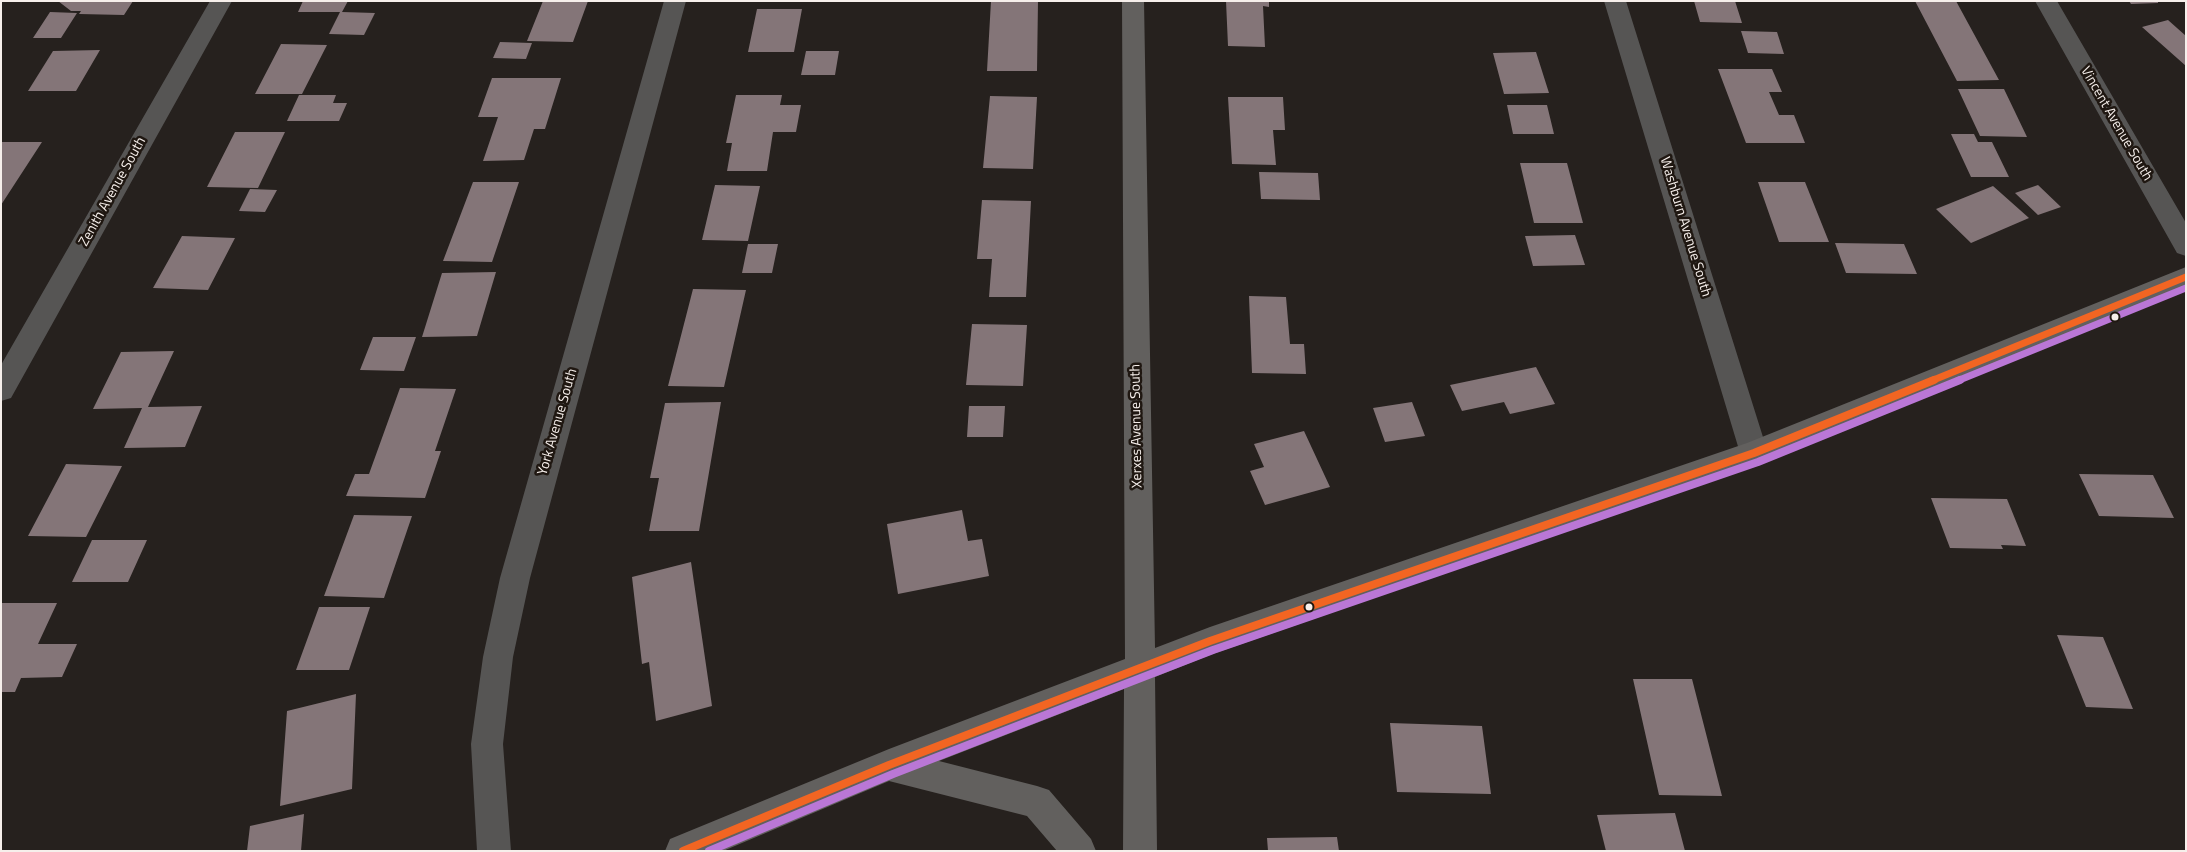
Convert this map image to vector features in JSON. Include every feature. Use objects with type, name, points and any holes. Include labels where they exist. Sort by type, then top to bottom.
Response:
[{"type":"main road","name":"Xerxes Avenue South","points":[[1133,1],[1140,668],[1140,851]]},
{"type":"main road","points":[[682,851],[889,765],[1210,641],[1754,453],[2186,277]]},
{"type":"main road","points":[[889,765],[1037,802],[1079,851]]},
{"type":"street","name":"Zenith Avenue South","points":[[3,386],[221,1]]},
{"type":"street","name":"York Avenue South","points":[[494,851],[487,744],[502,640],[515,578],[676,1]]},
{"type":"street","name":"Washburn Avenue South","points":[[1615,1],[1754,453]]},
{"type":"street","name":"Vincent Avenue South","points":[[2046,1],[2186,246]]},
{"type":"building","points":[[58,1],[133,1],[124,15],[79,14],[81,11],[71,11]]},
{"type":"building","points":[[303,1],[348,1],[342,12],[375,13],[364,35],[329,34],[340,12],[298,12]]},
{"type":"building","points":[[543,1],[588,1],[573,42],[527,41]]},
{"type":"building","points":[[991,1],[1038,1],[1037,71],[987,71]]},
{"type":"building","points":[[1226,1],[1269,1],[1269,7],[1263,6],[1265,47],[1228,46]]},
{"type":"building","points":[[1694,1],[1735,1],[1742,23],[1700,22]]},
{"type":"building","points":[[1915,1],[1956,1],[1999,80],[1957,81]]},
{"type":"building","points":[[2129,1],[2158,1],[2158,3],[2131,4]]},
{"type":"building","points":[[757,9],[802,9],[794,52],[748,52]]},
{"type":"building","points":[[50,12],[77,13],[61,38],[33,38]]},
{"type":"building","points":[[2168,20],[2186,36],[2186,66],[2142,27]]},
{"type":"building","points":[[1741,31],[1777,32],[1784,54],[1748,53]]},
{"type":"building","points":[[500,42],[532,43],[526,59],[493,58]]},
{"type":"building","points":[[281,44],[327,45],[302,94],[255,94]]},
{"type":"building","points":[[100,50],[76,91],[28,91],[53,51]]},
{"type":"building","points":[[806,51],[839,51],[835,75],[801,75]]},
{"type":"building","points":[[1536,52],[1549,93],[1504,94],[1493,53]]},
{"type":"building","points":[[1718,69],[1772,69],[1782,92],[1769,92],[1779,115],[1794,115],[1805,143],[1746,143]]},
{"type":"building","points":[[492,78],[561,78],[545,129],[534,129],[524,160],[483,161],[498,117],[478,117]]},
{"type":"building","points":[[1958,89],[2004,89],[2027,137],[1980,136]]},
{"type":"building","points":[[299,95],[336,95],[333,103],[347,103],[339,121],[287,121]]},
{"type":"building","points":[[736,95],[782,95],[780,105],[801,105],[796,132],[773,132],[767,171],[727,171],[732,143],[726,143]]},
{"type":"building","points":[[990,96],[1037,97],[1033,169],[983,168]]},
{"type":"building","points":[[1228,97],[1283,97],[1285,130],[1273,130],[1276,165],[1232,164]]},
{"type":"building","points":[[1507,105],[1547,105],[1554,134],[1513,134]]},
{"type":"building","points":[[235,132],[285,132],[258,188],[207,187]]},
{"type":"building","points":[[1951,134],[1974,134],[1978,142],[1992,142],[2009,177],[1971,177]]},
{"type":"building","points":[[1,142],[42,142],[1,205]]},
{"type":"building","points":[[1520,163],[1567,163],[1583,223],[1534,223]]},
{"type":"building","points":[[1259,172],[1318,173],[1320,200],[1261,199]]},
{"type":"building","points":[[473,182],[519,182],[492,262],[443,261]]},
{"type":"building","points":[[1758,182],[1805,182],[1829,242],[1779,242]]},
{"type":"building","points":[[715,185],[760,186],[748,241],[702,240]]},
{"type":"building","points":[[2038,185],[2061,207],[2038,215],[2015,193]]},
{"type":"building","points":[[1993,186],[2029,218],[1971,243],[1936,209]]},
{"type":"building","points":[[250,189],[277,190],[265,212],[239,211]]},
{"type":"building","points":[[982,200],[1031,201],[1026,297],[989,297],[992,259],[977,259]]},
{"type":"building","points":[[1575,235],[1585,265],[1533,266],[1525,236]]},
{"type":"building","points":[[182,236],[235,238],[208,290],[153,288]]},
{"type":"building","points":[[1835,243],[1904,244],[1917,274],[1846,273]]},
{"type":"building","points":[[748,244],[778,244],[772,273],[742,273]]},
{"type":"building","points":[[496,272],[477,336],[422,337],[442,273]]},
{"type":"building","points":[[693,289],[746,290],[724,387],[668,386]]},
{"type":"building","points":[[1249,296],[1286,297],[1290,344],[1304,344],[1306,374],[1252,373]]},
{"type":"building","points":[[972,324],[1027,325],[1023,386],[966,385]]},
{"type":"building","points":[[373,337],[416,337],[404,371],[360,370]]},
{"type":"building","points":[[174,351],[148,407],[202,406],[185,447],[124,448],[142,408],[93,409],[121,352]]},
{"type":"building","points":[[1536,367],[1555,404],[1510,414],[1504,402],[1462,411],[1450,385]]},
{"type":"building","points":[[400,388],[456,389],[435,451],[441,451],[425,498],[346,496],[355,474],[369,474]]},
{"type":"building","points":[[721,402],[699,531],[649,531],[659,478],[650,478],[665,403]]},
{"type":"building","points":[[1412,402],[1425,436],[1385,442],[1373,408]]},
{"type":"building","points":[[969,406],[1005,406],[1003,437],[967,437]]},
{"type":"building","points":[[1304,431],[1330,487],[1265,505],[1250,471],[1264,467],[1254,444]]},
{"type":"building","points":[[66,464],[122,466],[86,537],[28,536]]},
{"type":"building","points":[[2079,474],[2153,475],[2174,518],[2099,516]]},
{"type":"building","points":[[1931,498],[2007,499],[2026,546],[2001,545],[2003,549],[1950,548]]},
{"type":"building","points":[[962,510],[968,541],[982,539],[989,576],[898,594],[887,524]]},
{"type":"building","points":[[354,515],[412,516],[384,598],[324,596]]},
{"type":"building","points":[[92,540],[147,540],[128,582],[72,582]]},
{"type":"building","points":[[691,562],[712,706],[656,721],[649,662],[642,664],[632,577]]},
{"type":"building","points":[[1,603],[57,603],[38,644],[77,644],[62,677],[21,678],[15,692],[1,692]]},
{"type":"building","points":[[319,607],[370,607],[349,670],[296,670]]},
{"type":"building","points":[[2057,635],[2103,637],[2133,709],[2086,707]]},
{"type":"building","points":[[1633,679],[1692,679],[1722,796],[1659,795]]},
{"type":"building","points":[[356,694],[352,789],[280,806],[287,711]]},
{"type":"building","points":[[1390,723],[1482,726],[1491,794],[1397,792]]},
{"type":"building","points":[[1675,813],[1685,851],[1606,851],[1597,815]]},
{"type":"building","points":[[304,814],[301,851],[247,851],[250,826]]},
{"type":"building","points":[[1337,837],[1339,851],[1268,851],[1267,838]]},
{"type":"transit line","points":[[683,851],[889,765],[1210,641],[1754,453],[2186,277]]},
{"type":"transit line","points":[[709,851],[893,774],[1213,650],[1758,462],[2186,288]]}]
